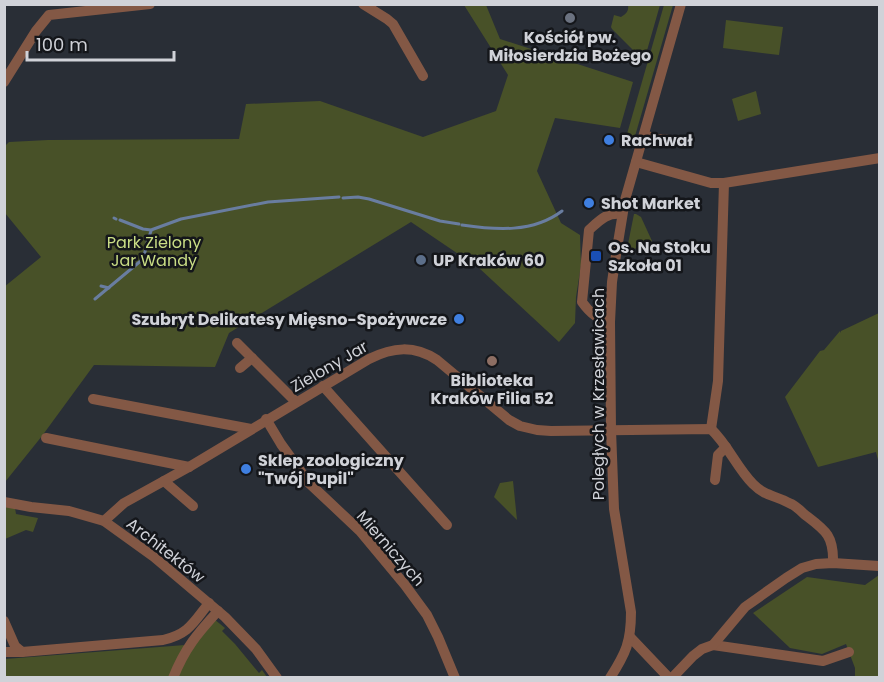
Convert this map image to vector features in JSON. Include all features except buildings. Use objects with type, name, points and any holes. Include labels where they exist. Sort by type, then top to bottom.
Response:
[{"type":"street","points":[[43,4],[49,15]]},
{"type":"street","points":[[4,82],[36,31],[49,15],[150,4]]},
{"type":"street","points":[[363,4],[393,24],[423,76]]},
{"type":"street","name":"Poległych w Krzesławicach","points":[[610,678],[622,660],[630,637],[631,612],[614,509],[610,322],[614,265],[622,214],[681,4]]},
{"type":"street","points":[[644,135],[662,140],[682,141]]},
{"type":"street","points":[[636,162],[711,183],[724,183],[879,158]]},
{"type":"street","points":[[724,183],[718,381],[711,429],[751,483],[764,494],[790,503],[822,528],[833,549],[833,563]]},
{"type":"street","points":[[610,322],[602,321],[582,302],[589,230],[605,216],[614,213],[622,214]]},
{"type":"street","points":[[237,343],[296,402]]},
{"type":"street","name":"Zielony Jar","points":[[104,521],[124,503],[323,386],[379,354],[389,351],[415,350],[426,353],[500,413],[520,426],[550,431],[711,429]]},
{"type":"street","points":[[240,368],[252,358]]},
{"type":"street","points":[[323,386],[447,525]]},
{"type":"street","points":[[93,399],[250,429]]},
{"type":"street","name":"Mierniczych","points":[[266,420],[309,483],[360,531],[427,615],[455,678]]},
{"type":"street","points":[[46,438],[189,466]]},
{"type":"street","points":[[715,480],[718,455],[726,447]]},
{"type":"street","points":[[164,481],[193,506]]},
{"type":"street","name":"Architektów","points":[[4,502],[69,511],[104,521],[154,557],[214,607],[256,649],[277,678]]},
{"type":"street","points":[[713,645],[746,607],[802,568],[833,563],[879,566]]},
{"type":"street","points":[[4,652],[173,638],[186,631],[214,607]]},
{"type":"street","points":[[174,678],[180,660],[214,607]]},
{"type":"street","points":[[4,621],[15,646],[22,652]]},
{"type":"street","points":[[630,637],[670,678],[702,649],[713,645],[823,661],[849,652]]},
{"type":"green space","name":"Park Zielony Jar Wandy","points":[[464,5],[486,5],[500,39],[633,82],[620,128],[555,118],[537,171],[561,223],[580,235],[581,265],[575,323],[559,342],[479,268],[411,222],[229,333],[215,367],[94,365],[5,482],[4,287],[41,257],[5,213],[5,146],[9,142],[48,140],[239,139],[246,104],[320,101],[423,137],[496,111],[508,75]]},
{"type":"green space","points":[[628,5],[660,5],[644,61],[611,27],[614,15],[623,16],[628,11]]},
{"type":"green space","points":[[664,5],[673,5],[633,143],[625,141]]},
{"type":"green space","points":[[726,20],[783,27],[779,55],[723,48]]},
{"type":"green space","points":[[756,91],[761,114],[738,121],[732,99]]},
{"type":"green space","points":[[634,214],[641,217],[652,241],[632,250],[627,249]]},
{"type":"green space","points":[[879,313],[879,464],[876,452],[818,467],[785,397],[820,351],[824,350],[840,331],[841,333]]},
{"type":"green space","points":[[513,481],[517,520],[494,497],[500,483]]},
{"type":"green space","points":[[5,505],[15,508],[16,514],[38,518],[33,532],[26,530],[5,539]]},
{"type":"green space","points":[[879,575],[879,677],[855,677],[855,668],[846,644],[822,654],[790,648],[753,613],[807,577],[865,585]]},
{"type":"green space","points":[[214,619],[225,628],[222,631],[259,673],[262,670],[267,677],[177,678],[192,645]]},
{"type":"green space","points":[[185,645],[169,677],[5,678],[5,659]]},
{"type":"waterway","points":[[120,220],[151,230],[181,219],[268,202],[339,197]]},
{"type":"waterway","points":[[343,198],[369,199],[440,221],[459,224]]},
{"type":"waterway","points":[[462,225],[514,228],[539,223],[562,211]]},
{"type":"waterway","points":[[147,243],[151,231]]},
{"type":"waterway","points":[[95,299],[143,259],[146,248]]},
{"type":"waterway","points":[[101,286],[109,288]]},
{"type":"place","name":"Kościół pw. Miłosierdzia Bożego","points":[[570,18]]},
{"type":"place","name":"Rachwał","points":[[609,140]]},
{"type":"place","name":"Shot Market","points":[[589,203]]},
{"type":"place","name":"Os. Na Stoku Szkoła 01","points":[[596,256]]},
{"type":"place","name":"UP Kraków 60","points":[[421,260]]},
{"type":"place","name":"Szubryt Delikatesy Mięsno-Spożywcze","points":[[459,319]]},
{"type":"place","name":"Biblioteka Kraków Filia 52","points":[[492,361]]},
{"type":"place","name":"Sklep zoologiczny \"Twój Pupil\"","points":[[246,469]]}]
